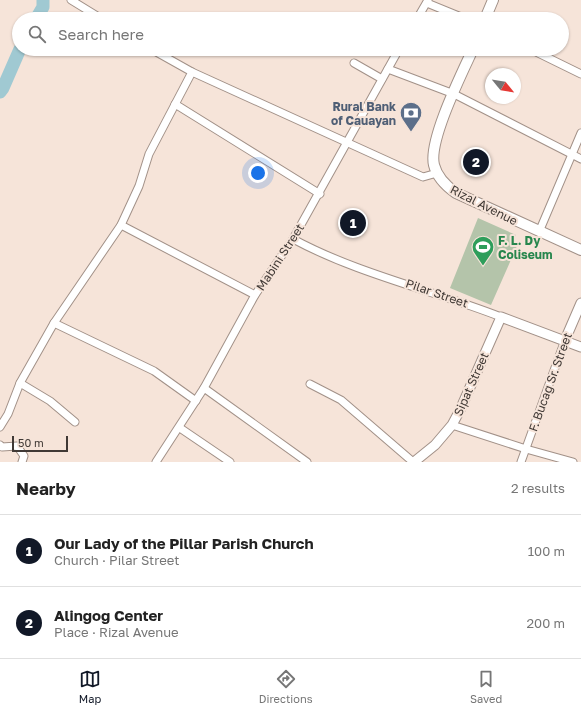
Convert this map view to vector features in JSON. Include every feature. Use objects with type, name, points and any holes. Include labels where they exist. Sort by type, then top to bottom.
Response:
[{"type":"main road","points":[[488,12],[493,0]]},
{"type":"main road","points":[[437,173],[434,165],[434,144],[470,56]]},
{"type":"main road","name":"Rizal Avenue","points":[[437,173],[444,184],[456,193],[581,250]]},
{"type":"street","points":[[71,0],[91,12]]},
{"type":"street","points":[[421,12],[427,1],[451,12]]},
{"type":"street","points":[[163,56],[192,72],[423,177],[437,173]]},
{"type":"street","name":"Mabini Street","points":[[156,462],[180,428],[256,295],[320,194],[395,56]]},
{"type":"street","points":[[544,56],[581,74]]},
{"type":"street","points":[[354,63],[382,79]]},
{"type":"street","points":[[388,69],[454,94],[581,159]]},
{"type":"street","points":[[0,427],[8,414],[20,382],[54,323],[121,225],[139,186],[149,154],[192,72]]},
{"type":"street","points":[[175,104],[320,194]]},
{"type":"street","points":[[539,232],[581,133]]},
{"type":"street","points":[[121,225],[256,295]]},
{"type":"street","name":"Pilar Street","points":[[293,238],[309,247],[362,268],[456,299],[581,346]]},
{"type":"street","name":"F. Bucag Sr. Street","points":[[521,462],[565,340],[581,303]]},
{"type":"street","name":"Sipat Street","points":[[414,462],[435,445],[452,425],[501,317]]},
{"type":"street","points":[[54,323],[154,371],[196,401]]},
{"type":"street","points":[[20,382],[50,401],[75,422]]},
{"type":"street","points":[[310,384],[341,400],[414,462]]},
{"type":"street","points":[[204,388],[307,462]]},
{"type":"street","points":[[452,425],[526,449],[573,462]]},
{"type":"street","points":[[180,428],[230,462]]},
{"type":"street","points":[[0,445],[2,447],[17,446],[24,456],[22,462]]},
{"type":"green space","name":"F. L. Dy Coliseum","points":[[478,218],[516,235],[512,243],[517,246],[491,305],[450,288]]},
{"type":"waterway","points":[[40,12],[43,7],[43,0]]},
{"type":"waterway","points":[[0,92],[17,56]]},
{"type":"place","name":"Rural Bank of Cauayan","points":[[411,132]]},
{"type":"place","name":"Alingog Center","points":[[476,162]]},
{"type":"place","name":"Our Lady of the Pillar Parish Church","points":[[353,223]]},
{"type":"place","name":"F. L. Dy Coliseum","points":[[483,266]]}]
